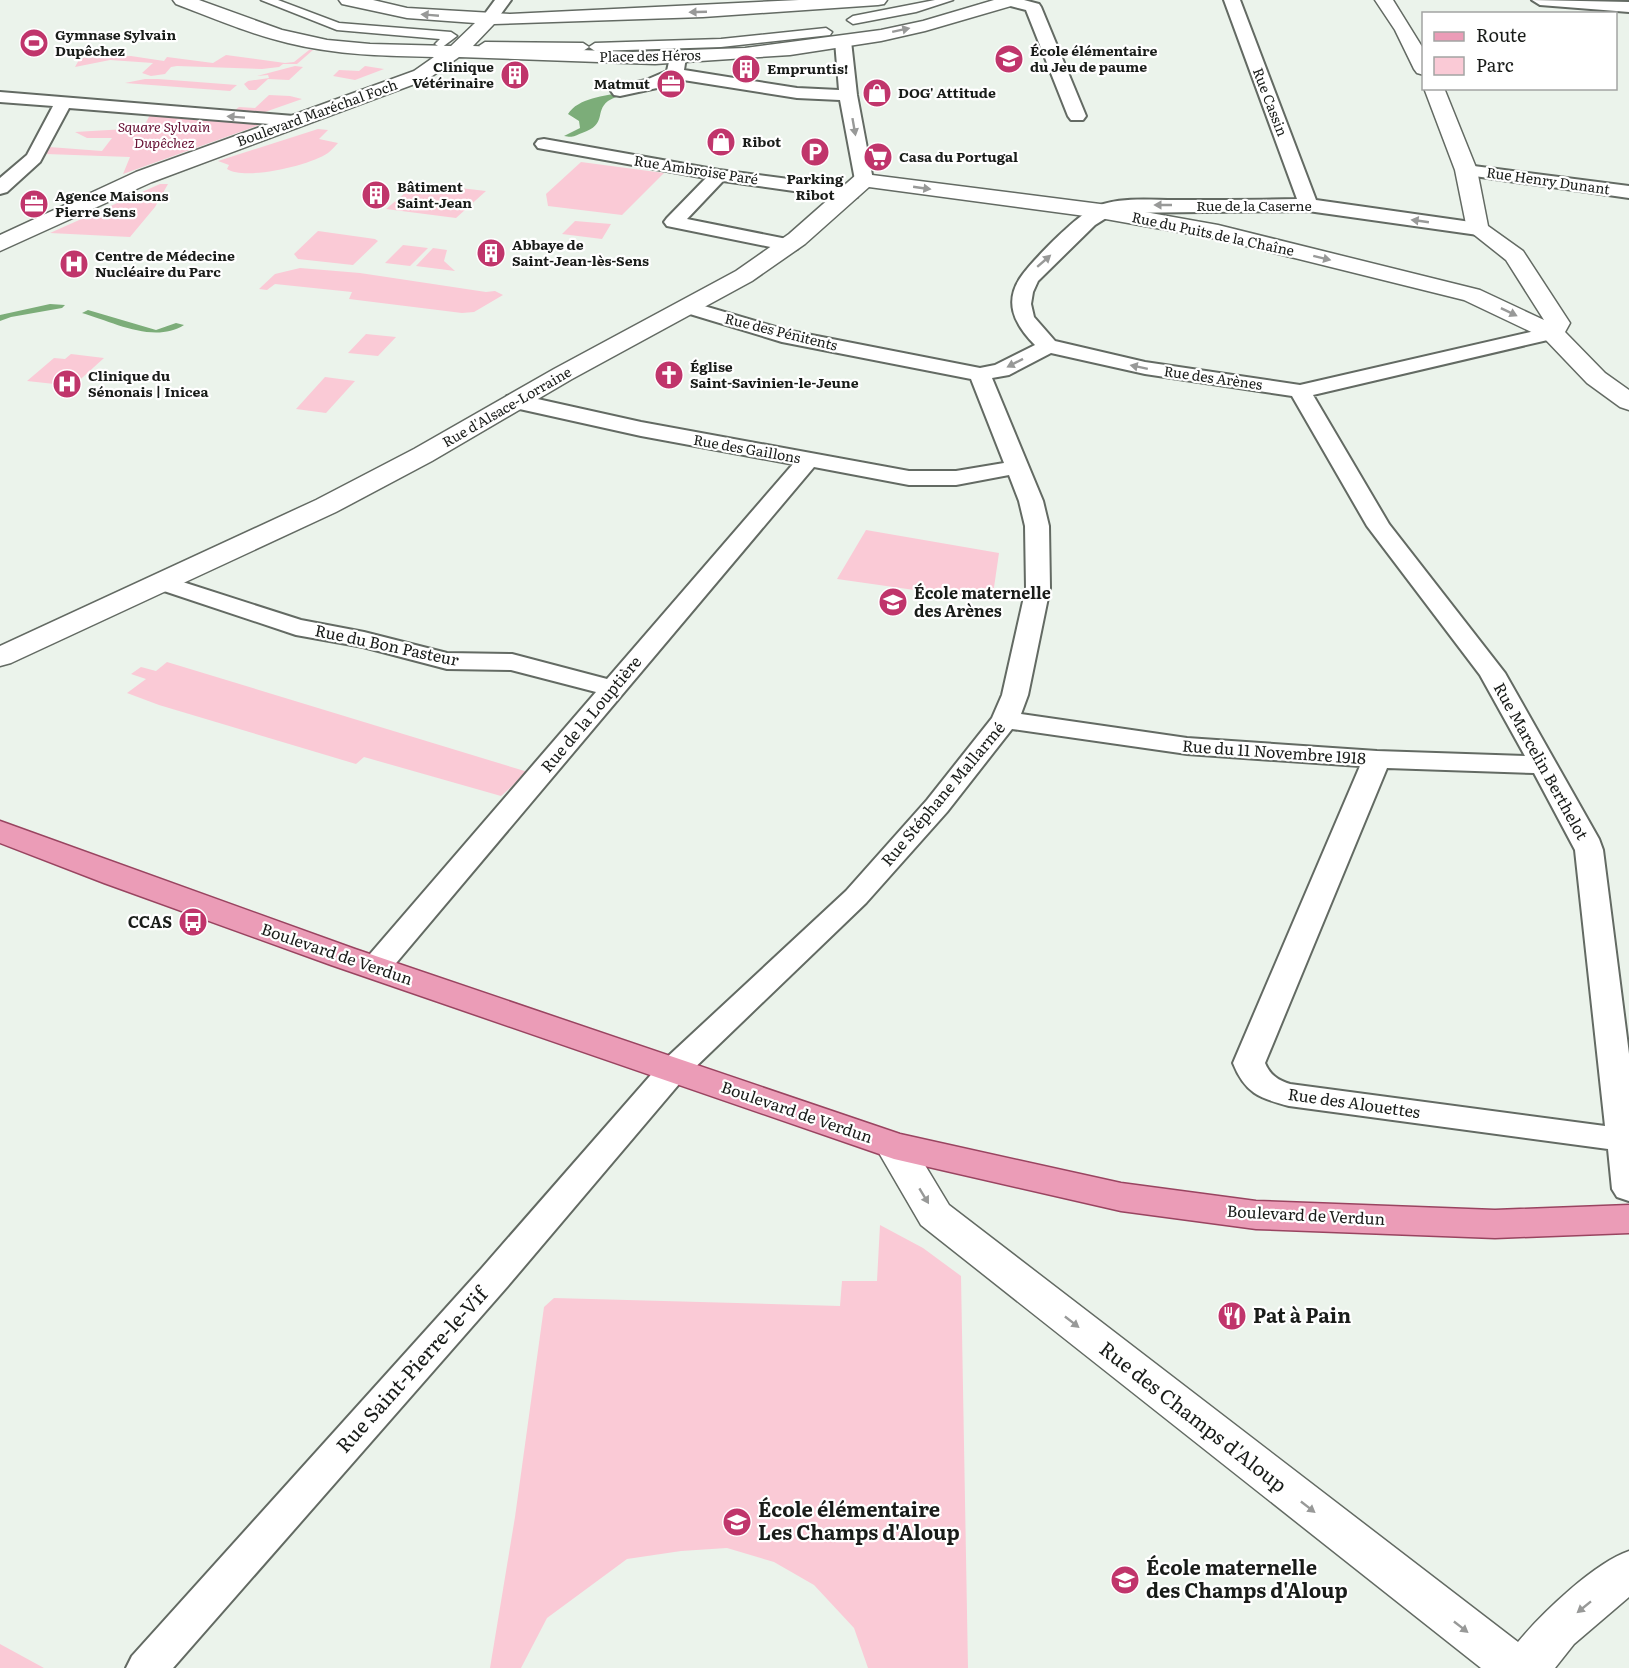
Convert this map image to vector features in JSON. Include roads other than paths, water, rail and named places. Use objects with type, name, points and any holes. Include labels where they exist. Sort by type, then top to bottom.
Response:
[{"type":"main road","name":"Boulevard de Verdun","points":[[0,831],[116,876],[375,968],[894,1146],[1121,1197],[1256,1215],[1495,1224],[1629,1219]]},
{"type":"street","points":[[182,0],[248,24],[259,33],[296,45],[406,55],[421,63],[421,75]]},
{"type":"street","points":[[267,0],[336,26],[451,36],[449,48]]},
{"type":"street","points":[[348,0],[388,11],[489,19],[703,12],[878,0]]},
{"type":"street","points":[[489,19],[503,0]]},
{"type":"street","points":[[854,20],[916,9],[947,0]]},
{"type":"street","name":"Rue Cassin","points":[[1232,0],[1308,204]]},
{"type":"street","points":[[1384,0],[1404,30],[1422,65]]},
{"type":"street","points":[[1540,0],[1629,7]]},
{"type":"street","points":[[840,1],[835,37],[848,95],[857,186]]},
{"type":"street","points":[[1010,1],[1033,7],[1077,116]]},
{"type":"street","name":"Place des Héros","points":[[248,24],[313,43],[449,48],[676,65],[961,17],[1010,1]]},
{"type":"street","name":"Boulevard Maréchal Foch","points":[[0,244],[135,181],[421,75],[449,48],[489,19]]},
{"type":"street","points":[[489,47],[589,47],[835,37]]},
{"type":"street","points":[[620,90],[651,84],[676,65],[797,93],[848,95]]},
{"type":"street","points":[[1435,90],[1466,170],[1478,230],[1515,256],[1526,270],[1558,323],[1552,333],[1596,378],[1629,402]]},
{"type":"street","points":[[0,97],[294,121]]},
{"type":"street","points":[[0,188],[34,158],[63,103]]},
{"type":"street","name":"Rue Ambroise Paré","points":[[544,144],[720,175],[857,186]]},
{"type":"street","name":"Rue Henry Dunant","points":[[1466,170],[1629,192]]},
{"type":"street","points":[[720,175],[674,222],[790,245]]},
{"type":"street","name":"Rue du Puits de la Chaîne","points":[[857,186],[1100,211],[1218,232],[1472,295],[1552,333]]},
{"type":"street","name":"Rue d'Alsace-Lorraine","points":[[0,657],[326,507],[423,455],[515,401],[744,276],[790,245],[857,186]]},
{"type":"street","name":"Rue de la Caserne","points":[[1100,211],[1125,206],[1308,204],[1478,230]]},
{"type":"street","points":[[1048,346],[1037,338],[1021,310],[1022,293],[1036,268],[1100,211]]},
{"type":"street","name":"Rue des Pénitents","points":[[687,307],[782,336],[980,374],[1001,370],[1048,346]]},
{"type":"street","name":"Rue des Arènes","points":[[1048,346],[1144,369],[1300,391],[1552,333]]},
{"type":"street","name":"Rue Stéphane Mallarmé","points":[[674,1069],[856,897],[937,806],[1005,720],[1015,695],[1038,588],[1037,526],[1031,501],[980,374]]},
{"type":"street","name":"Rue Marcelin Berthelot","points":[[1300,391],[1379,526],[1492,673],[1589,850],[1621,1139],[1629,1189]]},
{"type":"street","name":"Rue des Gaillons","points":[[515,401],[641,429],[909,478],[945,478],[1018,467]]},
{"type":"street","points":[[980,474],[1007,439]]},
{"type":"street","name":"Rue de la Louptière","points":[[375,968],[808,460]]},
{"type":"street","name":"Rue du Bon Pasteur","points":[[164,583],[296,627],[364,640],[447,661],[512,662],[613,688]]},
{"type":"street","name":"Rue du 11 Novembre 1918","points":[[1005,720],[1187,746],[1377,759],[1544,765]]},
{"type":"street","name":"Rue des Alouettes","points":[[1377,759],[1250,1063],[1254,1077],[1273,1091],[1289,1095],[1621,1139]]},
{"type":"street","name":"Rue Saint-Pierre-le-Vif","points":[[147,1668],[494,1278],[674,1069]]},
{"type":"street","name":"Rue des Champs d'Aloup","points":[[894,1146],[935,1215],[1516,1668]]},
{"type":"street","points":[[1526,1668],[1557,1630],[1629,1570]]},
{"type":"place","name":"Gymnase Sylvain Dupêchez","points":[[34,43]]},
{"type":"place","name":"École élémentaire du Jeu de paume","points":[[1009,59]]},
{"type":"place","name":"Empruntis!","points":[[746,69]]},
{"type":"place","name":"Clinique Vétérinaire","points":[[515,75]]},
{"type":"place","name":"Matmut","points":[[671,84]]},
{"type":"place","name":"DOG' Attitude","points":[[877,93]]},
{"type":"place","name":"Ribot","points":[[721,142]]},
{"type":"place","name":"Parking Ribot","points":[[815,152]]},
{"type":"place","name":"Casa du Portugal","points":[[878,157]]},
{"type":"place","name":"Bâtiment Saint-Jean","points":[[376,195]]},
{"type":"place","name":"Agence Maisons Pierre Sens","points":[[34,204]]},
{"type":"place","name":"Abbaye de Saint-Jean-lès-Sens","points":[[491,253]]},
{"type":"place","name":"Centre de Médecine Nucléaire du Parc","points":[[74,264]]},
{"type":"place","name":"Église Saint-Savinien-le-Jeune","points":[[669,375]]},
{"type":"place","name":"Clinique du Sénonais | Inicea","points":[[67,384]]},
{"type":"place","name":"École maternelle des Arènes","points":[[893,602]]},
{"type":"place","name":"CCAS","points":[[193,922]]},
{"type":"place","name":"Pat à Pain","points":[[1232,1316]]},
{"type":"place","name":"École élémentaire Les Champs d'Aloup","points":[[737,1522]]},
{"type":"place","name":"École maternelle des Champs d'Aloup","points":[[1125,1580]]},
{"type":"park label","name":"Square Sylvain Dupêchez","points":[[164,136]]}]
